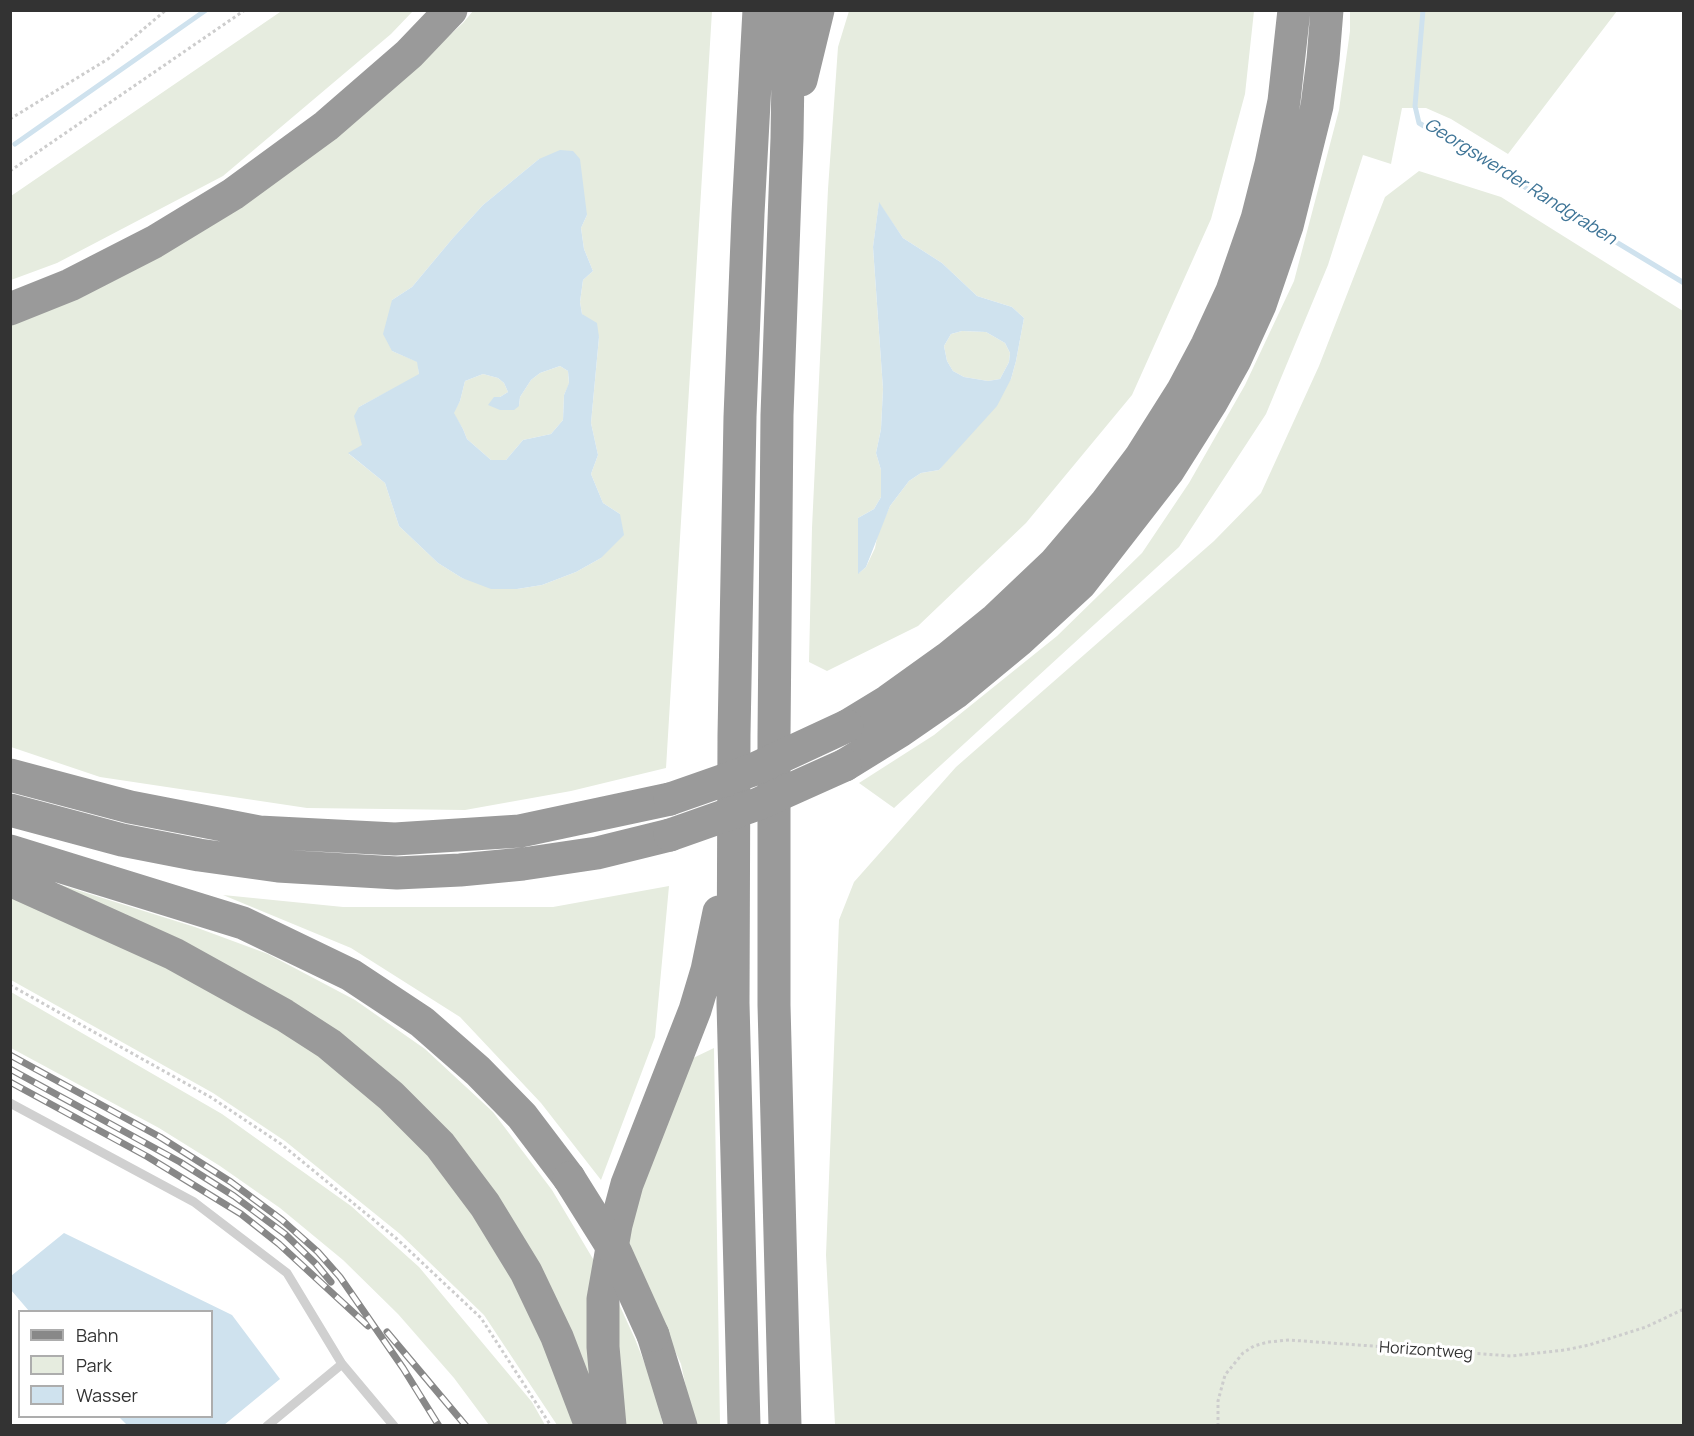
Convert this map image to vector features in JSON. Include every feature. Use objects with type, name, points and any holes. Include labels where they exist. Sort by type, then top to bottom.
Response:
[{"type":"highway","points":[[10,309],[70,285],[154,242],[233,194],[326,126],[409,54],[452,10]]},
{"type":"highway","points":[[744,1425],[733,1003],[734,847],[740,417],[759,10]]},
{"type":"highway","points":[[785,1425],[774,1005],[774,736],[777,415],[789,10]]},
{"type":"highway","points":[[787,138],[818,10]]},
{"type":"highway","points":[[10,775],[130,807],[259,832],[395,839],[520,831],[670,800],[750,771],[847,726],[888,701],[948,658],[996,619],[1055,563],[1106,503],[1140,458],[1183,390],[1232,291],[1257,219],[1284,100],[1294,10]]},
{"type":"highway","points":[[10,810],[122,840],[199,855],[278,866],[397,873],[460,870],[523,864],[597,853],[670,835],[758,804],[845,765],[955,693],[1018,641],[1081,583],[1168,471],[1235,360],[1260,305],[1287,226],[1317,106],[1327,10]]},
{"type":"highway","points":[[610,1425],[603,1347],[603,1299],[616,1225],[627,1184],[698,1000],[707,970],[734,847]]},
{"type":"highway","points":[[10,851],[243,924],[351,975],[422,1022],[478,1071],[522,1116],[569,1179],[616,1253],[653,1335],[681,1425]]},
{"type":"highway","points":[[10,880],[174,954],[284,1015],[329,1044],[391,1096],[440,1145],[485,1205],[526,1272],[556,1336],[591,1425]]},
{"type":"lane","points":[[10,1103],[194,1202],[286,1273],[342,1364],[394,1425]]},
{"type":"lane","points":[[267,1425],[342,1364]]},
{"type":"path","points":[[10,119],[108,59],[166,10]]},
{"type":"path","points":[[10,171],[245,10]]},
{"type":"path","points":[[10,985],[212,1098],[281,1144],[388,1231],[481,1318],[551,1425]]},
{"type":"path","name":"Horizontweg","points":[[1218,1425],[1220,1388],[1225,1376],[1243,1353],[1254,1346],[1268,1342],[1289,1340],[1480,1355],[1535,1354],[1581,1347],[1619,1337],[1683,1309]]},
{"type":"green space","points":[[283,10],[413,11],[391,34],[223,176],[57,263],[11,280],[11,196]]},
{"type":"green space","points":[[473,11],[712,11],[666,768],[571,791],[465,810],[307,808],[100,777],[11,747],[10,325],[67,300],[357,119],[463,23]],"holes":[[[539,159],[587,215],[581,228],[584,249],[593,271],[583,280],[580,302],[582,314],[599,337],[591,423],[598,455],[591,474],[603,503],[620,514],[601,558],[576,572],[542,585],[517,589],[462,578],[438,563],[399,526],[385,483],[349,454],[363,446],[359,407],[419,375],[418,362],[392,351],[392,300],[412,287],[483,205]]]},
{"type":"green space","points":[[849,11],[1254,11],[1245,94],[1211,219],[1132,395],[1026,523],[918,626],[827,671],[809,662],[812,528],[828,189],[838,47]],"holes":[[[879,203],[903,238],[942,263],[977,296],[1012,307],[1024,318],[1011,379],[939,470],[921,473],[909,481],[890,506],[878,533],[875,548],[866,567],[859,573],[858,518],[874,509],[881,497],[881,470],[876,453],[881,429],[883,389],[873,247]]]},
{"type":"green space","points":[[1350,11],[1617,11],[1508,154],[1451,119],[1426,108],[1402,108],[1391,164],[1363,155],[1328,265],[1266,414],[1179,547],[894,808],[859,783],[934,735],[1057,636],[1142,553],[1189,483],[1245,385],[1294,281],[1339,110],[1350,31]]},
{"type":"green space","points":[[1419,171],[1501,197],[1683,311],[1683,1425],[835,1425],[826,1255],[839,920],[854,882],[956,767],[1214,541],[1261,493],[1319,366],[1385,197]]},
{"type":"green space","points":[[962,331],[986,332],[1005,343],[1010,353],[1009,362],[1000,379],[988,381],[964,377],[953,371],[947,361],[944,346],[951,334]]},
{"type":"green space","points":[[560,366],[568,371],[569,384],[564,395],[563,420],[551,434],[523,440],[506,460],[491,460],[467,439],[453,413],[460,401],[465,381],[483,374],[498,378],[504,383],[508,392],[500,397],[519,406],[520,397],[531,380],[540,373]]},
{"type":"green space","points":[[10,869],[195,927],[268,954],[355,1000],[425,1049],[493,1112],[552,1190],[596,1264],[597,1412],[396,1090]]},
{"type":"green space","points":[[669,886],[655,1037],[601,1180],[541,1103],[460,1017],[351,948],[223,895],[343,907],[553,907]]},
{"type":"green space","points":[[11,893],[172,967],[322,1056],[430,1153],[507,1260],[581,1425],[557,1425],[484,1315],[400,1234],[285,1141],[213,1093],[11,980]]},
{"type":"green space","points":[[11,992],[222,1114],[351,1206],[419,1267],[532,1402],[545,1425],[489,1425],[454,1378],[398,1314],[343,1260],[280,1208],[220,1166],[159,1128],[11,1048]]},
{"type":"green space","points":[[714,1048],[720,1425],[694,1425],[681,1364],[623,1238],[689,1060]]},
{"type":"green space","points":[[613,1291],[652,1382],[663,1425],[618,1425]]},
{"type":"water","points":[[560,150],[573,151],[580,159],[587,215],[581,228],[584,249],[593,271],[583,280],[580,302],[582,314],[597,323],[599,337],[591,423],[598,455],[591,474],[603,503],[620,514],[624,535],[601,558],[576,572],[542,585],[517,589],[491,589],[462,578],[438,563],[399,526],[385,483],[348,453],[362,445],[354,416],[359,407],[419,374],[417,362],[392,351],[383,334],[392,300],[412,287],[483,205],[539,159]],"holes":[[[560,366],[568,371],[569,383],[564,395],[563,420],[551,434],[523,440],[506,460],[491,460],[467,439],[454,413],[465,381],[483,374],[498,378],[504,383],[508,392],[500,397],[494,397],[488,405],[500,410],[514,410],[519,406],[520,397],[531,380],[540,373]]]},
{"type":"water","points":[[879,202],[903,238],[942,263],[977,296],[1012,307],[1024,318],[1011,379],[997,406],[939,470],[921,473],[909,481],[890,506],[866,567],[858,574],[858,518],[874,509],[881,497],[881,470],[876,453],[881,429],[883,389],[873,247]],"holes":[[[962,331],[986,332],[1005,343],[1010,353],[1009,362],[1000,379],[988,381],[964,377],[953,371],[947,361],[944,346],[951,334]]]},
{"type":"water","points":[[64,1233],[232,1315],[280,1379],[224,1425],[127,1425],[120,1418],[213,1418],[213,1310],[28,1310],[11,1290],[11,1276]]},
{"type":"waterway","points":[[15,144],[206,10]]},
{"type":"waterway","name":"Georgswerder Randgraben","points":[[1423,10],[1415,106],[1419,123],[1684,283]]},
{"type":"railway","points":[[10,1055],[160,1137],[231,1182],[282,1220],[318,1252],[340,1277],[403,1368],[439,1426]]},
{"type":"railway","points":[[10,1069],[180,1162],[234,1196],[285,1234],[331,1282]]},
{"type":"railway","points":[[10,1082],[148,1157],[241,1214],[279,1244],[368,1326]]},
{"type":"railway","points":[[387,1332],[466,1426]]}]
